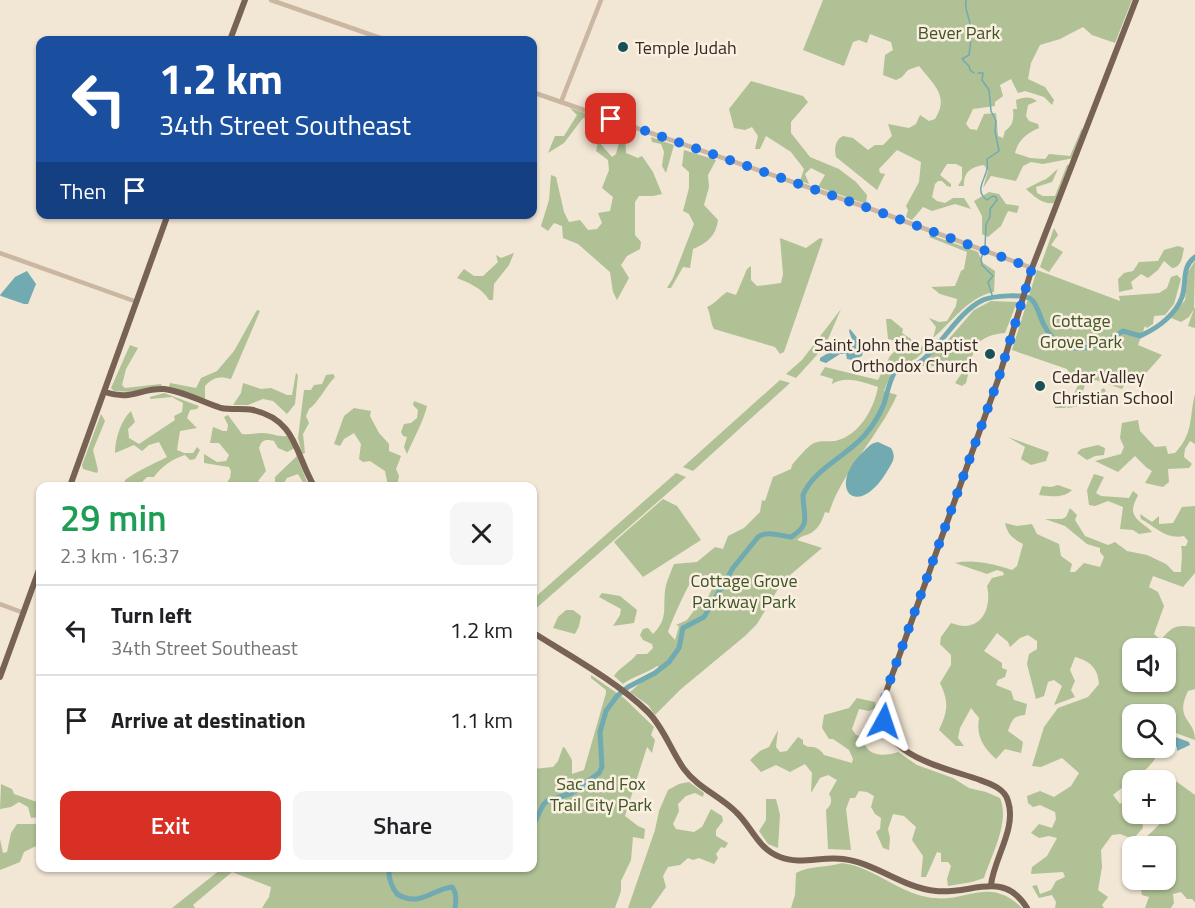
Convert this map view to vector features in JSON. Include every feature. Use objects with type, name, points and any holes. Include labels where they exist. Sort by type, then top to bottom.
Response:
[{"type":"main road","points":[[232,36],[245,0]]},
{"type":"main road","points":[[991,885],[1010,818],[1010,807],[1006,795],[1000,789],[985,782],[911,755],[897,744],[888,732],[883,708],[897,662],[999,377],[1032,268],[1136,0]]},
{"type":"main road","points":[[71,482],[166,219]]},
{"type":"main road","points":[[105,392],[125,396],[158,389],[171,390],[222,408],[254,411],[267,415],[285,427],[293,438],[303,466],[312,482]]},
{"type":"main road","points":[[0,677],[36,578]]},
{"type":"main road","points":[[537,635],[613,686],[655,719],[689,777],[731,807],[743,819],[761,845],[776,856],[793,860],[828,858],[851,860],[873,867],[917,887],[935,891],[952,892],[991,885],[1013,892],[1027,908]]},
{"type":"street","points":[[271,0],[374,36]]},
{"type":"street","points":[[561,102],[601,0]]},
{"type":"street","points":[[537,94],[863,206],[1032,268]]},
{"type":"street","points":[[0,253],[137,302]]},
{"type":"street","points":[[0,604],[24,613]]},
{"type":"green space","name":"Bever Park","points":[[823,0],[1132,0],[1115,43],[1092,35],[1083,27],[1060,39],[1040,45],[1031,63],[1028,79],[1045,87],[1054,100],[1052,105],[1044,97],[1025,91],[1018,93],[1011,79],[1000,85],[1003,96],[995,102],[995,106],[973,109],[966,124],[970,129],[977,130],[984,114],[996,113],[998,136],[1003,138],[1012,122],[1013,109],[1017,109],[1016,100],[1032,98],[1037,101],[1028,105],[1026,116],[1029,121],[1038,124],[1039,128],[1018,144],[1015,153],[1030,158],[1045,159],[1049,154],[1070,156],[1082,128],[1083,132],[1074,158],[1043,164],[1031,162],[1023,166],[1016,181],[991,176],[983,188],[988,171],[984,165],[969,171],[965,177],[964,186],[958,186],[962,179],[962,167],[947,164],[940,175],[951,184],[951,187],[938,181],[932,197],[945,203],[953,198],[964,198],[971,209],[955,204],[932,211],[923,207],[912,220],[906,217],[908,210],[906,206],[919,182],[921,162],[897,150],[879,169],[880,173],[885,174],[877,190],[836,157],[836,145],[843,136],[853,138],[868,150],[875,145],[883,145],[892,136],[888,124],[909,128],[916,124],[920,115],[929,121],[935,119],[941,104],[938,91],[919,66],[908,70],[896,80],[883,75],[885,55],[893,50],[891,42],[870,34],[867,43],[859,40],[853,42],[844,66],[803,50]]},
{"type":"green space","points":[[751,81],[803,96],[808,102],[791,122],[791,133],[810,157],[839,169],[856,182],[867,195],[866,204],[818,187],[825,175],[811,168],[805,174],[809,184],[800,181],[804,169],[791,152],[766,136],[760,149],[755,149],[758,136],[752,127],[745,130],[734,128],[729,109]]},
{"type":"green space","points":[[570,108],[603,119],[601,123],[583,118],[564,143],[548,153],[555,136],[564,136],[577,115]]},
{"type":"green space","points":[[613,127],[625,132],[626,153],[638,158],[642,156],[653,172],[662,194],[639,196],[635,202],[635,235],[641,242],[640,249],[627,256],[621,265],[629,278],[617,300],[613,292],[610,272],[578,244],[563,238],[562,226],[554,223],[548,231],[541,226],[549,200],[551,175],[556,177],[564,212],[569,222],[580,220],[588,230],[597,229],[602,223],[598,213],[610,211],[613,197],[602,188],[609,170],[608,160],[596,151],[598,141],[612,157],[616,154],[620,139]]},
{"type":"green space","points":[[651,137],[674,145],[666,173],[662,166],[664,152],[661,144],[652,142]]},
{"type":"green space","points":[[684,150],[716,160],[708,175],[709,187],[704,205],[718,220],[710,238],[693,249],[690,268],[683,267],[671,288],[667,288],[694,224],[689,214],[683,211],[689,188],[689,172],[682,166]]},
{"type":"green space","points":[[1072,164],[1055,203],[1043,202],[1026,189],[1046,179],[1058,169],[1052,182],[1036,187],[1037,193],[1043,196],[1055,196],[1067,165]]},
{"type":"green space","points":[[989,192],[999,194],[1006,204],[1019,206],[1017,213],[1008,211],[1001,226],[988,237],[982,234],[982,216],[974,201]]},
{"type":"green space","points":[[1054,228],[1058,235],[1051,245],[1063,252],[1049,272],[1040,267]]},
{"type":"green space","points":[[931,235],[978,252],[983,263],[995,271],[994,292],[968,304],[933,338],[936,327],[929,318],[939,322],[947,321],[956,306],[957,299],[940,294],[931,287],[955,286],[964,269],[967,252],[929,237]]},
{"type":"green space","points":[[780,238],[806,248],[820,238],[823,239],[784,352],[780,354],[775,347],[714,329],[707,307],[727,292],[736,295],[747,269],[751,266],[751,280],[757,286],[781,283],[783,274]]},
{"type":"green space","points":[[1178,246],[1184,248],[1178,266],[1172,268],[1164,261],[1148,278],[1141,274],[1131,282],[1133,289],[1119,292],[1118,279],[1124,273],[1133,271],[1139,262],[1158,261],[1164,250]]},
{"type":"green space","points":[[514,253],[509,265],[494,284],[493,300],[489,300],[475,286],[457,278],[464,269],[474,276],[483,276],[498,262],[496,255],[501,258]]},
{"type":"green space","points":[[1195,261],[1195,328],[1188,326],[1194,309],[1189,317],[1181,322],[1171,318],[1185,300],[1188,272]]},
{"type":"green space","name":"Cottage Grove Park","points":[[1037,270],[1120,301],[1119,296],[1159,293],[1167,288],[1171,277],[1177,275],[1181,279],[1174,304],[1165,315],[1154,316],[1153,324],[1147,328],[1145,326],[1138,345],[1162,355],[1147,372],[1127,380],[1122,389],[1096,380],[1086,382],[1081,397],[1087,398],[1104,388],[1106,391],[1078,406],[1067,408],[1069,403],[1065,408],[1055,408],[1056,400],[1064,402],[1068,396],[1072,398],[1082,377],[1067,369],[1012,350]]},
{"type":"green space","points":[[991,301],[1017,302],[1005,333],[985,338],[975,348],[966,383],[962,386],[955,383],[967,366],[966,362],[946,368],[915,363],[946,342],[974,310]]},
{"type":"green space","points":[[841,309],[825,346],[796,378],[786,374],[802,360]]},
{"type":"green space","points":[[257,310],[260,311],[231,379],[220,378],[211,381],[205,386],[205,399],[169,387],[170,383],[196,388],[201,378],[217,371],[234,351]]},
{"type":"green space","name":"Cottage Grove Parkway Park","points":[[886,319],[891,319],[903,329],[902,333],[911,339],[912,343],[926,347],[916,359],[893,368],[884,391],[897,395],[889,410],[842,483],[829,513],[825,512],[814,531],[797,540],[822,548],[789,576],[778,589],[757,624],[745,636],[681,689],[655,715],[648,705],[630,692],[659,667],[623,684],[614,676],[637,654],[647,654],[653,648],[652,644],[643,640],[640,635],[643,629],[648,628],[653,634],[661,624],[667,581],[674,564],[697,562],[715,547],[723,549],[728,536],[744,528],[760,512],[762,500],[765,501],[773,477],[791,469],[792,465],[812,444],[844,438],[858,428],[873,404],[878,387],[861,381],[849,380],[832,384],[833,379],[820,375],[825,367],[878,380],[890,356],[899,347],[896,341],[888,339]],"holes":[[[720,573],[708,597],[701,601],[687,620],[676,625],[679,626],[672,651],[675,640],[668,632],[690,584],[698,578]]]},
{"type":"green space","points":[[130,345],[138,348],[126,369],[122,385],[125,388],[161,384],[162,386],[132,392],[114,391],[111,388]]},
{"type":"green space","points":[[296,373],[298,375],[295,404],[287,414],[273,401],[263,399],[248,405],[233,405],[241,393],[243,383],[261,389],[271,388],[292,395]]},
{"type":"green space","points":[[333,374],[335,377],[306,416],[309,423],[303,434],[305,453],[302,454],[298,438],[304,390],[311,390],[314,385],[322,384],[326,375]]},
{"type":"green space","points":[[780,380],[790,383],[693,471],[683,467]]},
{"type":"green space","points":[[164,393],[199,406],[197,409],[190,410],[187,418],[197,428],[180,431],[177,450],[193,453],[197,447],[200,450],[195,459],[190,460],[185,455],[163,467],[154,477],[147,477],[142,482],[125,482],[130,476],[167,457],[159,442],[149,445],[142,451],[134,445],[115,453],[119,430],[124,419],[131,411],[135,422],[128,429],[129,438],[139,444],[175,420],[174,416],[182,412],[183,403],[172,397],[150,399],[150,397]]},
{"type":"green space","points":[[1195,394],[1195,444],[1190,441],[1185,449],[1184,457],[1192,464],[1189,468],[1168,469],[1169,482],[1163,487],[1145,483],[1152,471],[1135,456],[1118,472],[1095,461],[1121,454],[1124,447],[1120,438],[1122,423],[1138,420],[1140,431],[1155,447],[1166,446],[1168,454],[1175,453],[1188,432]]},
{"type":"green space","points":[[414,401],[427,406],[407,454],[404,447],[407,437],[401,432],[404,424],[411,423],[417,418],[418,410],[413,405]]},
{"type":"green space","points":[[354,408],[371,411],[370,416],[379,433],[389,444],[389,451],[401,456],[396,469],[399,476],[398,482],[387,482],[385,471],[370,461],[363,462],[359,459],[361,444],[354,433],[344,439],[340,446],[334,444],[344,416]]},
{"type":"green space","points":[[101,414],[105,421],[93,450],[97,473],[83,469],[82,465]]},
{"type":"green space","points":[[228,415],[242,434],[262,433],[287,436],[295,448],[287,452],[278,448],[274,441],[266,440],[259,448],[266,471],[259,482],[227,482],[231,471],[229,467],[204,463],[204,454],[217,462],[226,461],[229,455],[219,443],[210,443],[213,427],[227,431],[228,425],[224,417]]},
{"type":"green space","points":[[1008,437],[1049,452],[1046,461],[1031,465],[1021,459],[1025,447]]},
{"type":"green space","points":[[1098,445],[1105,448],[1104,455],[1087,460],[1077,453],[1081,449]]},
{"type":"green space","points":[[297,456],[307,482],[303,482],[298,474],[287,478],[284,482],[275,482],[275,477]]},
{"type":"green space","points":[[676,473],[686,477],[537,607],[537,595]]},
{"type":"green space","points":[[1094,474],[1104,477],[1096,493],[1101,496],[1129,498],[1133,491],[1138,495],[1133,509],[1135,517],[1152,532],[1139,534],[1133,530],[1120,529],[1123,507],[1108,501],[1095,506],[1089,505],[1087,490]]},
{"type":"green space","points":[[1058,485],[1072,490],[1061,496],[1039,495],[1042,486]]},
{"type":"green space","points":[[663,499],[677,506],[701,540],[643,577],[614,542]]},
{"type":"green space","points":[[1195,506],[1195,573],[1183,587],[1153,576],[1149,587],[1158,592],[1164,606],[1154,634],[1159,638],[1122,638],[1122,692],[1176,692],[1176,638],[1163,638],[1176,627],[1195,627],[1195,689],[1188,691],[1183,708],[1195,740],[1176,733],[1176,704],[1122,704],[1122,758],[1155,758],[1145,770],[1122,770],[1122,788],[1113,795],[1120,804],[1122,803],[1122,824],[1142,824],[1143,828],[1136,836],[1112,835],[1101,850],[1102,867],[1098,890],[1108,897],[1102,905],[1104,908],[1055,908],[1056,902],[1052,895],[1039,898],[1032,886],[1037,885],[1040,894],[1051,890],[1056,881],[1065,877],[1063,872],[1031,874],[1032,867],[1047,856],[1057,838],[1049,836],[1039,838],[1031,833],[1039,824],[1052,828],[1056,819],[1055,812],[1040,805],[1033,807],[1028,803],[1027,796],[1040,791],[1054,797],[1071,786],[1079,773],[1062,758],[1041,767],[1032,766],[1044,727],[1058,708],[1088,697],[1099,684],[1097,674],[1089,663],[1075,657],[1070,670],[1075,681],[1071,690],[1075,697],[1054,705],[1062,686],[1054,680],[1048,682],[1044,696],[1036,699],[1027,664],[1029,654],[1037,649],[1037,641],[1028,635],[1020,638],[1010,647],[1008,642],[997,633],[984,651],[1002,663],[1002,668],[1007,670],[1005,677],[998,680],[996,685],[1011,691],[1014,700],[1027,704],[1025,715],[1014,719],[1008,731],[1023,742],[1021,753],[1005,749],[996,759],[982,741],[979,718],[971,708],[960,728],[958,738],[964,746],[956,746],[939,730],[946,707],[940,683],[951,665],[951,655],[940,644],[941,637],[951,623],[965,626],[978,622],[987,605],[987,586],[992,578],[1004,575],[1003,572],[997,570],[987,574],[955,563],[984,563],[1012,570],[1017,566],[1023,544],[1011,536],[1005,523],[1017,526],[1032,524],[1037,534],[1059,544],[1061,556],[1072,564],[1070,572],[1075,572],[1084,563],[1100,567],[1104,557],[1100,548],[1087,544],[1065,526],[1045,519],[1062,519],[1066,517],[1070,508],[1077,515],[1075,520],[1085,536],[1108,545],[1115,542],[1127,551],[1147,555],[1166,564],[1174,572],[1181,572],[1181,546],[1186,546],[1188,541],[1184,536],[1172,536],[1161,532],[1141,519],[1140,514],[1152,522],[1159,516],[1159,524],[1173,523],[1182,507]]},
{"type":"green space","points":[[602,593],[620,596],[637,610],[634,623],[613,626],[621,609],[599,597]]},
{"type":"green space","points":[[566,610],[573,610],[581,616],[575,634],[553,628],[558,617]]},
{"type":"green space","name":"Sac and Fox Trail City Park","points":[[591,675],[624,698],[654,727],[651,735],[655,740],[652,753],[647,747],[625,816],[645,829],[644,839],[633,837],[631,860],[621,881],[621,891],[615,908],[262,908],[269,897],[271,887],[232,872],[537,872],[537,769],[553,767],[563,747],[572,760],[572,774],[584,770],[606,693],[606,690],[591,678]]},
{"type":"green space","points":[[857,698],[875,702],[876,708],[869,711],[859,709],[852,729],[856,735],[863,737],[871,752],[887,755],[898,752],[917,765],[953,778],[969,788],[1000,798],[1003,807],[1001,828],[984,878],[948,886],[947,879],[951,866],[948,862],[941,862],[941,853],[937,852],[926,877],[921,877],[923,856],[912,840],[916,827],[904,816],[893,814],[888,829],[889,850],[883,848],[876,832],[880,829],[881,818],[871,807],[874,796],[867,792],[859,791],[855,798],[850,798],[846,809],[851,850],[828,849],[826,810],[831,803],[829,794],[837,780],[828,775],[820,778],[811,793],[812,773],[805,764],[790,772],[776,765],[761,772],[750,760],[769,747],[778,730],[776,747],[780,752],[787,751],[798,737],[803,740],[803,744],[817,748],[824,755],[852,763],[853,759],[849,750],[833,739],[829,739],[822,728],[824,715],[849,708]]},
{"type":"green space","points":[[1176,781],[1195,795],[1195,902],[1187,899],[1181,892],[1173,894],[1174,903],[1171,908],[1145,908],[1149,897],[1142,895],[1141,890],[1176,890],[1176,836],[1147,836],[1160,824],[1176,824]]},
{"type":"green space","points":[[689,782],[704,793],[703,797],[695,793],[686,796],[678,804],[679,811],[673,824],[676,829],[694,832],[702,827],[711,809],[722,816],[723,821],[716,830],[716,836],[728,843],[716,854],[718,858],[714,864],[699,858],[693,860],[688,858],[680,865],[668,867],[663,876],[666,887],[651,908],[628,908],[668,790]]},
{"type":"green space","points":[[1,784],[12,789],[14,794],[36,802],[36,817],[31,818],[28,807],[19,802],[11,807],[0,809]]},
{"type":"green space","points":[[766,799],[776,799],[780,815],[778,848],[768,844],[759,831],[766,820]]},
{"type":"green space","points":[[17,824],[36,824],[36,846],[24,852],[20,862],[0,870],[0,839],[3,853],[7,852],[11,833]]},
{"type":"green space","points":[[842,863],[864,869],[905,890],[927,897],[998,893],[1010,898],[1022,908],[791,908],[795,895],[796,873]]},
{"type":"green space","name":"Sac and Fox Trail City Park","points":[[217,872],[232,872],[193,905],[195,908],[172,908]]},
{"type":"water","points":[[27,271],[36,284],[28,304],[0,295],[15,277]]},
{"type":"water","points":[[850,329],[859,340],[856,348],[863,351],[862,356],[852,360],[847,359],[846,354],[840,354],[826,363],[820,361],[820,358],[842,340],[846,340],[849,347],[854,346]]},
{"type":"water","points":[[878,442],[891,448],[894,455],[892,463],[875,487],[865,495],[856,497],[849,494],[846,487],[847,477],[852,465],[868,447]]},
{"type":"water","points":[[1176,737],[1189,742],[1190,745],[1177,751],[1177,746],[1176,748]]},
{"type":"waterway","points":[[966,0],[970,43],[969,55],[962,59],[974,73]]},
{"type":"waterway","points":[[978,73],[983,73],[982,80],[989,90],[991,111],[996,121],[995,131],[999,151],[987,159],[987,168],[981,185],[983,197],[987,200],[993,196],[997,200],[990,209],[990,217],[986,224],[985,247],[981,259],[982,265],[993,276],[988,282],[993,298]]},
{"type":"waterway","points":[[537,818],[547,801],[572,793],[599,773],[602,767],[600,732],[606,711],[617,696],[628,687],[655,673],[669,662],[679,648],[683,628],[704,617],[733,568],[758,537],[769,534],[791,537],[802,528],[805,519],[803,495],[808,486],[822,470],[870,429],[884,404],[894,373],[920,362],[966,312],[974,305],[993,297],[1023,296],[1032,300],[1051,336],[1060,344],[1070,347],[1091,347],[1123,331],[1140,336],[1161,324],[1176,309],[1182,297],[1186,270],[1195,257]]},
{"type":"waterway","points":[[389,872],[393,888],[397,894],[405,898],[419,898],[452,887],[456,899],[455,908]]},
{"type":"place","name":"Temple Judah","points":[[623,47]]},
{"type":"place","name":"Saint John the Baptist Orthodox Church","points":[[990,354]]},
{"type":"place","name":"Cedar Valley Christian School","points":[[1040,386]]},
{"type":"route","points":[[611,119],[874,210],[1032,268],[999,377],[887,689],[883,708],[884,721]]}]
